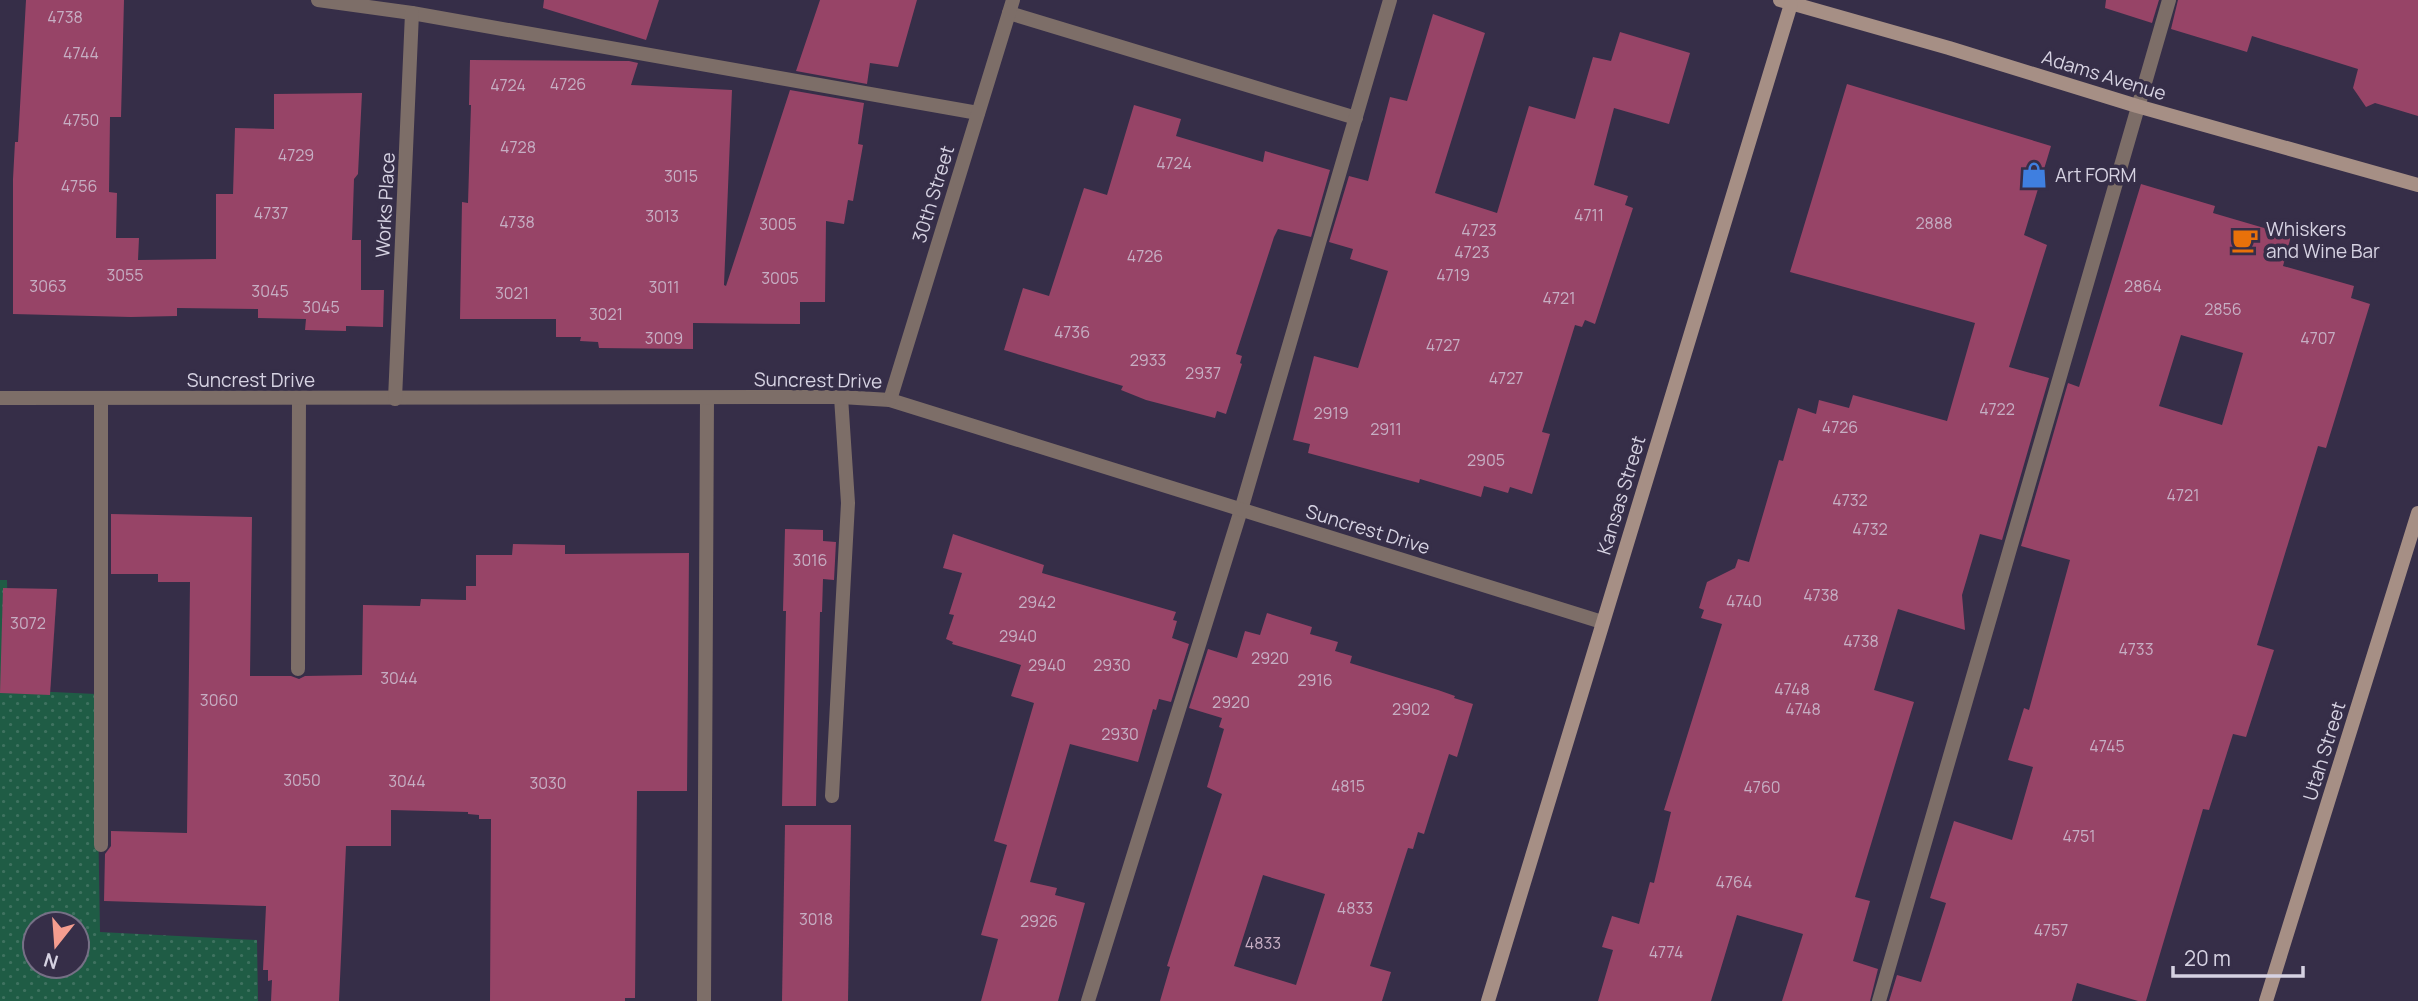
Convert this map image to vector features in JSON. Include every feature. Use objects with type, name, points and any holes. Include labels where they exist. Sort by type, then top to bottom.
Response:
[{"type":"street","points":[[318,0],[412,13],[978,113]]},
{"type":"street","points":[[1088,1001],[1241,510],[1390,0]]},
{"type":"street","points":[[1879,1001],[2169,0]]},
{"type":"street","name":"Adams Avenue","points":[[1788,1],[2137,106],[2418,185]]},
{"type":"street","name":"Kansas Street","points":[[1488,1001],[1788,1]]},
{"type":"street","points":[[1011,7],[1356,118]]},
{"type":"street","name":"30th Street","points":[[890,400],[1011,7]]},
{"type":"street","name":"Works Place","points":[[395,399],[412,13]]},
{"type":"street","points":[[832,796],[848,503],[841,397]]},
{"type":"street","name":"Suncrest Drive","points":[[0,398],[841,397],[890,400],[1602,622]]},
{"type":"street","points":[[704,1001],[707,398]]},
{"type":"street","points":[[101,399],[101,845]]},
{"type":"street","points":[[298,669],[299,399]]},
{"type":"street","name":"Utah Street","points":[[2266,1001],[2418,513]]},
{"type":"green space","points":[[0,580],[7,580],[9,690],[96,694],[100,932],[257,940],[258,1001],[0,1001]]},
{"type":"building","points":[[26,0],[124,0],[121,117],[110,117],[109,192],[117,193],[116,238],[139,238],[138,260],[216,259],[216,194],[233,194],[235,128],[274,129],[274,94],[362,93],[358,174],[354,179],[352,240],[361,240],[361,290],[384,290],[383,327],[346,326],[346,331],[305,330],[306,319],[258,318],[258,309],[177,308],[177,316],[131,317],[13,314],[13,179],[15,142],[18,142]]},
{"type":"building","points":[[544,0],[659,0],[646,40],[543,8]]},
{"type":"building","points":[[820,0],[917,0],[898,67],[870,63],[867,84],[796,71]]},
{"type":"building","points":[[2106,0],[2159,0],[2152,23],[2105,8]]},
{"type":"building","points":[[2178,0],[2418,0],[2418,116],[2375,103],[2366,107],[2353,88],[2358,69],[2252,36],[2247,52],[2171,29]]},
{"type":"building","points":[[1433,14],[1485,33],[1435,193],[1497,213],[1529,106],[1575,119],[1593,57],[1611,61],[1620,32],[1690,53],[1669,124],[1614,108],[1594,185],[1628,196],[1625,205],[1633,208],[1595,324],[1585,320],[1582,327],[1575,325],[1542,432],[1550,434],[1532,494],[1510,487],[1508,493],[1484,486],[1481,497],[1420,479],[1419,483],[1308,453],[1310,444],[1293,440],[1314,356],[1358,368],[1388,271],[1350,259],[1353,249],[1329,242],[1349,176],[1368,181],[1390,97],[1407,101]]},
{"type":"building","points":[[470,60],[629,61],[638,63],[631,85],[732,90],[726,286],[790,90],[864,103],[858,144],[863,145],[853,201],[848,200],[844,224],[826,221],[825,302],[800,302],[800,324],[693,323],[693,349],[599,348],[598,342],[580,341],[581,337],[556,337],[556,319],[460,319],[462,202],[468,203]]},
{"type":"building","points":[[1847,84],[2051,146],[2024,235],[2047,245],[2009,367],[2049,378],[2002,540],[1980,534],[1962,595],[1965,630],[1898,609],[1874,690],[1914,702],[1855,897],[1870,901],[1853,961],[1878,969],[1870,1001],[1782,1001],[1803,934],[1737,915],[1711,1001],[1598,1001],[1613,950],[1602,947],[1612,916],[1639,924],[1650,882],[1654,883],[1671,812],[1664,810],[1722,624],[1701,618],[1704,610],[1699,608],[1707,582],[1735,568],[1738,559],[1749,562],[1779,460],[1783,461],[1798,408],[1816,414],[1819,400],[1849,408],[1853,395],[1947,421],[1975,323],[1790,272]]},
{"type":"building","points":[[1134,105],[1181,119],[1176,136],[1263,162],[1265,151],[1330,170],[1311,237],[1278,229],[1274,237],[1236,354],[1242,356],[1242,364],[1226,414],[1217,411],[1215,418],[1146,400],[1121,390],[1123,386],[1004,350],[1023,288],[1049,296],[1084,188],[1107,195]]},
{"type":"building","points":[[2141,184],[2215,206],[2213,213],[2291,236],[2283,266],[2354,286],[2351,298],[2370,304],[2326,448],[2318,446],[2257,645],[2274,650],[2246,737],[2233,734],[2209,810],[2203,809],[2146,1001],[2077,983],[2072,1001],[1889,1001],[1897,975],[1921,982],[1946,903],[1930,898],[1954,821],[2012,840],[2033,767],[2008,760],[2024,708],[2029,710],[2070,560],[2021,546],[2068,383],[2079,387]],"holes":[[[2181,335],[2243,353],[2222,425],[2159,406]]]},
{"type":"building","points":[[111,514],[252,517],[250,676],[291,676],[299,679],[305,676],[362,675],[363,605],[420,606],[421,599],[466,600],[466,586],[476,586],[476,555],[512,555],[513,544],[565,545],[565,554],[689,553],[687,791],[637,791],[635,998],[625,998],[625,1001],[490,1001],[491,819],[479,819],[479,815],[468,812],[391,810],[391,846],[346,846],[339,1001],[271,1001],[272,980],[268,981],[268,970],[263,970],[266,906],[104,901],[105,854],[111,846],[111,831],[187,833],[190,582],[158,582],[158,574],[111,574]]},
{"type":"building","points":[[785,529],[823,530],[823,541],[836,542],[834,580],[823,579],[820,612],[816,806],[782,806]]},
{"type":"building","points":[[953,534],[1044,565],[1042,573],[1176,612],[1173,620],[1177,621],[1172,638],[1189,644],[1171,702],[1159,699],[1156,710],[1153,709],[1138,762],[1070,744],[1030,882],[1057,888],[1055,895],[1085,903],[1058,1001],[981,1001],[998,939],[981,935],[1007,845],[994,841],[1034,703],[1011,696],[1021,665],[952,644],[953,642],[946,639],[954,615],[949,614],[962,573],[943,568]]},
{"type":"building","points":[[3,588],[57,589],[50,695],[0,693]]},
{"type":"building","points":[[1267,613],[1312,627],[1310,634],[1338,642],[1335,651],[1352,656],[1350,663],[1438,690],[1473,704],[1457,757],[1449,754],[1424,834],[1418,832],[1413,849],[1408,848],[1370,966],[1391,972],[1382,1001],[1160,1001],[1170,967],[1167,966],[1222,794],[1207,787],[1224,729],[1219,727],[1222,718],[1189,708],[1208,649],[1237,658],[1245,631],[1260,635]],"holes":[[[1263,875],[1325,894],[1296,985],[1234,966]]]},
{"type":"building","points":[[785,825],[851,825],[848,1001],[782,1001]]},
{"type":"place","name":"Art FORM","points":[[2034,175]]},
{"type":"place","name":"Whiskers and Wine Bar","points":[[2245,240]]}]
